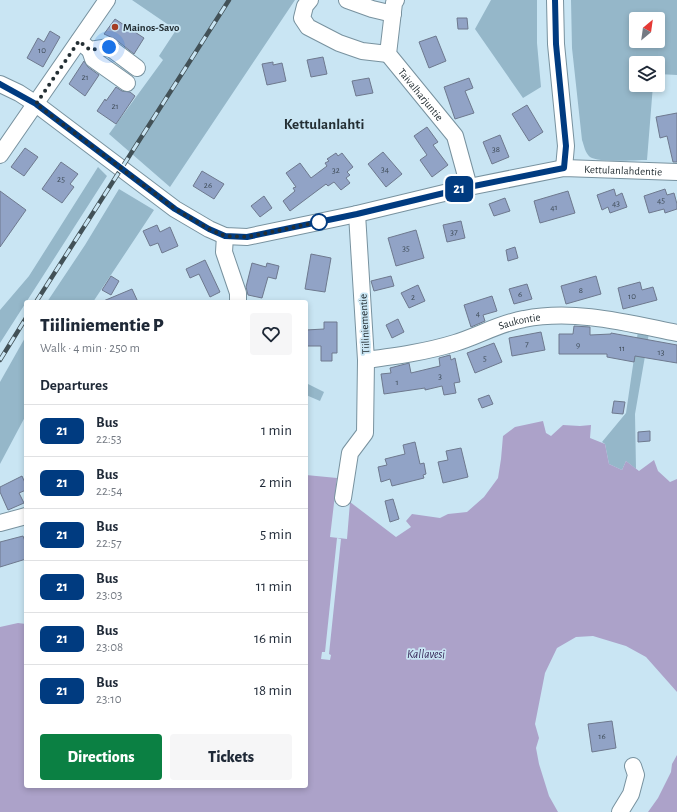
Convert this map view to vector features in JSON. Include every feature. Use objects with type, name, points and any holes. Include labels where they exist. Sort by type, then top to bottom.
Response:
[{"type":"street","points":[[0,155],[36,104],[85,46],[107,0]]},
{"type":"street","points":[[310,0],[305,6],[302,18],[308,27],[338,43],[362,51],[388,54],[394,7],[372,9],[348,0]]},
{"type":"street","points":[[555,0],[556,44],[566,146],[564,168]]},
{"type":"street","points":[[85,46],[109,47],[137,68]]},
{"type":"street","points":[[85,46],[93,59],[127,83]]},
{"type":"street","name":"Taivalharjuntie","points":[[388,54],[455,136],[469,187]]},
{"type":"street","name":"Kettulanlahdentie","points":[[0,84],[36,104],[175,209],[209,229],[225,236],[247,237],[357,214],[469,187],[564,168],[677,172]]},
{"type":"street","name":"Tiiliniementie","points":[[343,498],[350,453],[365,433],[366,360],[357,214]]},
{"type":"street","points":[[225,236],[224,252],[238,293],[238,300]]},
{"type":"street","name":"Saukontie","points":[[366,360],[414,354],[456,343],[524,319],[562,315],[610,319],[677,333]]},
{"type":"street","points":[[0,523],[24,517]]},
{"type":"street","points":[[620,812],[631,794],[636,775],[633,766]]},
{"type":"shaded area","points":[[132,0],[295,0],[170,187],[109,134],[163,60],[159,56],[176,30]]},
{"type":"shaded area","points":[[491,0],[537,0],[537,43],[541,87],[523,98],[475,29]]},
{"type":"shaded area","points":[[571,0],[677,0],[677,75],[665,74],[665,56],[629,56],[629,92],[652,92],[647,160],[617,161],[595,159],[590,157],[587,153],[582,140],[572,48]]},
{"type":"shaded area","points":[[98,167],[107,176],[28,300],[24,300],[24,306],[0,343],[0,310],[29,276]]},
{"type":"shaded area","points":[[119,189],[154,210],[94,300],[48,300],[85,245]]},
{"type":"shaded area","points":[[638,331],[649,333],[635,414],[636,469],[626,461],[622,470],[609,464],[605,444],[602,442],[626,413]]},
{"type":"shaded area","points":[[24,340],[24,419],[0,464],[0,382]]},
{"type":"shaded area","points":[[308,384],[324,392],[320,401],[308,396]]},
{"type":"water","name":"Kallavesi","points":[[543,421],[546,433],[551,436],[563,425],[591,425],[590,438],[605,444],[609,464],[622,470],[626,461],[639,471],[654,460],[658,471],[670,482],[677,479],[677,692],[646,657],[626,646],[593,636],[576,637],[557,648],[545,673],[535,724],[539,738],[536,748],[539,764],[549,796],[558,812],[0,812],[0,627],[18,623],[24,624],[24,788],[308,788],[308,475],[337,478],[330,537],[347,539],[350,502],[396,537],[411,527],[406,521],[412,514],[440,518],[448,514],[467,512],[484,497],[498,478],[503,436],[515,427]]},
{"type":"water","points":[[677,755],[677,812],[648,812],[658,798],[671,772],[672,764]]},
{"type":"pier","points":[[337,538],[341,539],[329,654],[331,655],[330,660],[321,659],[322,652],[325,652]]},
{"type":"building","points":[[457,18],[467,18],[468,29],[458,29]]},
{"type":"building","points":[[115,19],[144,38],[134,54],[115,39],[104,34]]},
{"type":"building","points":[[50,31],[60,37],[43,67],[27,58],[38,38],[44,42]]},
{"type":"building","points":[[436,36],[446,61],[429,68],[419,42]]},
{"type":"building","points":[[323,57],[327,74],[311,77],[307,60]]},
{"type":"building","points":[[84,61],[88,67],[99,75],[85,96],[69,84]]},
{"type":"building","points":[[273,62],[273,65],[282,63],[286,81],[267,85],[262,64]]},
{"type":"building","points":[[369,78],[373,93],[356,96],[352,81]]},
{"type":"building","points":[[469,78],[473,88],[465,91],[474,113],[455,119],[444,87]]},
{"type":"building","points":[[116,87],[122,91],[130,92],[135,96],[116,124],[97,111]]},
{"type":"building","points":[[527,105],[543,132],[529,141],[512,114]]},
{"type":"building","points":[[677,113],[677,162],[673,162],[667,136],[660,138],[656,117]]},
{"type":"building","points":[[427,127],[438,142],[433,145],[448,165],[432,177],[420,160],[427,155],[414,136]]},
{"type":"building","points":[[500,135],[509,157],[492,164],[483,142]]},
{"type":"building","points":[[25,148],[38,157],[24,176],[11,167]]},
{"type":"building","points":[[383,152],[402,174],[386,187],[368,164]]},
{"type":"building","points":[[336,153],[338,156],[342,153],[353,167],[347,172],[350,175],[346,178],[350,183],[341,190],[334,182],[328,186],[326,184],[290,211],[283,201],[295,191],[293,188],[296,187],[286,173],[300,163],[311,178],[327,166],[325,163],[329,161],[327,159]]},
{"type":"building","points":[[61,162],[78,174],[70,184],[74,187],[62,203],[42,189]]},
{"type":"building","points":[[202,171],[224,184],[214,199],[193,186]]},
{"type":"building","points":[[614,189],[616,196],[622,193],[627,207],[610,213],[608,207],[602,210],[597,195]]},
{"type":"building","points":[[665,189],[667,195],[674,193],[677,209],[665,213],[664,209],[649,213],[644,196]]},
{"type":"building","points":[[0,191],[26,210],[0,247]]},
{"type":"building","points":[[568,191],[575,213],[540,223],[534,201]]},
{"type":"building","points":[[264,196],[272,208],[260,217],[251,206]]},
{"type":"building","points":[[505,198],[510,211],[494,216],[489,204]]},
{"type":"building","points":[[461,221],[465,238],[447,242],[443,225]]},
{"type":"building","points":[[157,225],[160,232],[170,227],[178,246],[162,253],[158,243],[150,246],[143,231]]},
{"type":"building","points":[[416,230],[424,258],[396,266],[388,238]]},
{"type":"building","points":[[515,247],[518,258],[508,261],[506,250]]},
{"type":"building","points":[[311,254],[331,258],[325,292],[305,289]]},
{"type":"building","points":[[205,260],[220,292],[210,297],[199,274],[190,278],[186,269]]},
{"type":"building","points":[[252,263],[266,267],[267,263],[279,266],[276,279],[268,277],[262,298],[248,295],[246,287]]},
{"type":"building","points":[[111,276],[119,281],[111,295],[102,290]]},
{"type":"building","points":[[391,276],[394,286],[374,291],[371,281]]},
{"type":"building","points":[[596,276],[601,294],[566,304],[561,286]]},
{"type":"building","points":[[640,282],[642,290],[653,287],[657,300],[623,309],[618,288]]},
{"type":"building","points":[[527,284],[532,299],[514,304],[509,289]]},
{"type":"building","points":[[418,285],[425,301],[409,308],[401,293]]},
{"type":"building","points":[[132,289],[137,300],[106,300]]},
{"type":"building","points":[[492,296],[497,311],[483,315],[485,321],[471,327],[464,305]]},
{"type":"building","points":[[398,319],[404,332],[392,338],[386,325]]},
{"type":"building","points":[[324,322],[337,322],[337,353],[332,353],[332,361],[321,361],[321,346],[308,346],[308,330],[324,329]]},
{"type":"building","points":[[574,326],[590,327],[590,335],[611,333],[677,345],[677,363],[635,356],[634,362],[607,357],[607,354],[559,354],[559,334],[573,334]]},
{"type":"building","points":[[541,332],[545,350],[512,356],[509,338]]},
{"type":"building","points":[[494,343],[502,362],[475,373],[467,353]]},
{"type":"building","points":[[450,355],[451,360],[455,358],[460,382],[454,383],[456,393],[444,395],[442,386],[425,390],[425,388],[384,394],[381,374],[391,373],[390,368],[409,363],[411,373],[440,366],[439,358]]},
{"type":"building","points":[[489,395],[493,404],[482,408],[478,399]]},
{"type":"building","points":[[614,401],[625,402],[623,414],[612,413]]},
{"type":"building","points":[[650,431],[650,441],[638,442],[638,432]]},
{"type":"building","points":[[415,442],[420,464],[424,463],[426,474],[423,475],[424,478],[392,486],[390,479],[381,482],[378,467],[387,465],[385,459],[405,454],[403,445]]},
{"type":"building","points":[[461,448],[468,477],[443,483],[438,462],[448,460],[446,451]]},
{"type":"building","points":[[22,476],[24,480],[24,491],[19,493],[24,503],[8,510],[0,492],[0,487]]},
{"type":"building","points":[[393,499],[399,519],[390,522],[385,501]]},
{"type":"building","points":[[23,536],[24,560],[0,567],[0,542]]},
{"type":"building","points":[[612,721],[616,748],[592,752],[588,724]]},
{"type":"railway","points":[[37,300],[229,0]]},
{"type":"railway","points":[[0,360],[24,321]]},
{"type":"bus line","name":"21","points":[[0,84],[36,104],[175,209],[209,229],[225,236],[247,237],[357,214],[469,187],[564,168],[566,146],[556,44],[555,0]]},
{"type":"place","name":"Mainos-Savo","points":[[115,27]]},
{"type":"district","name":"Kettulanlahti","points":[[324,124]]},
{"type":"route","points":[[109,47],[90,50],[79,41],[36,104],[175,209],[209,229],[225,236],[247,237],[319,222]]}]
